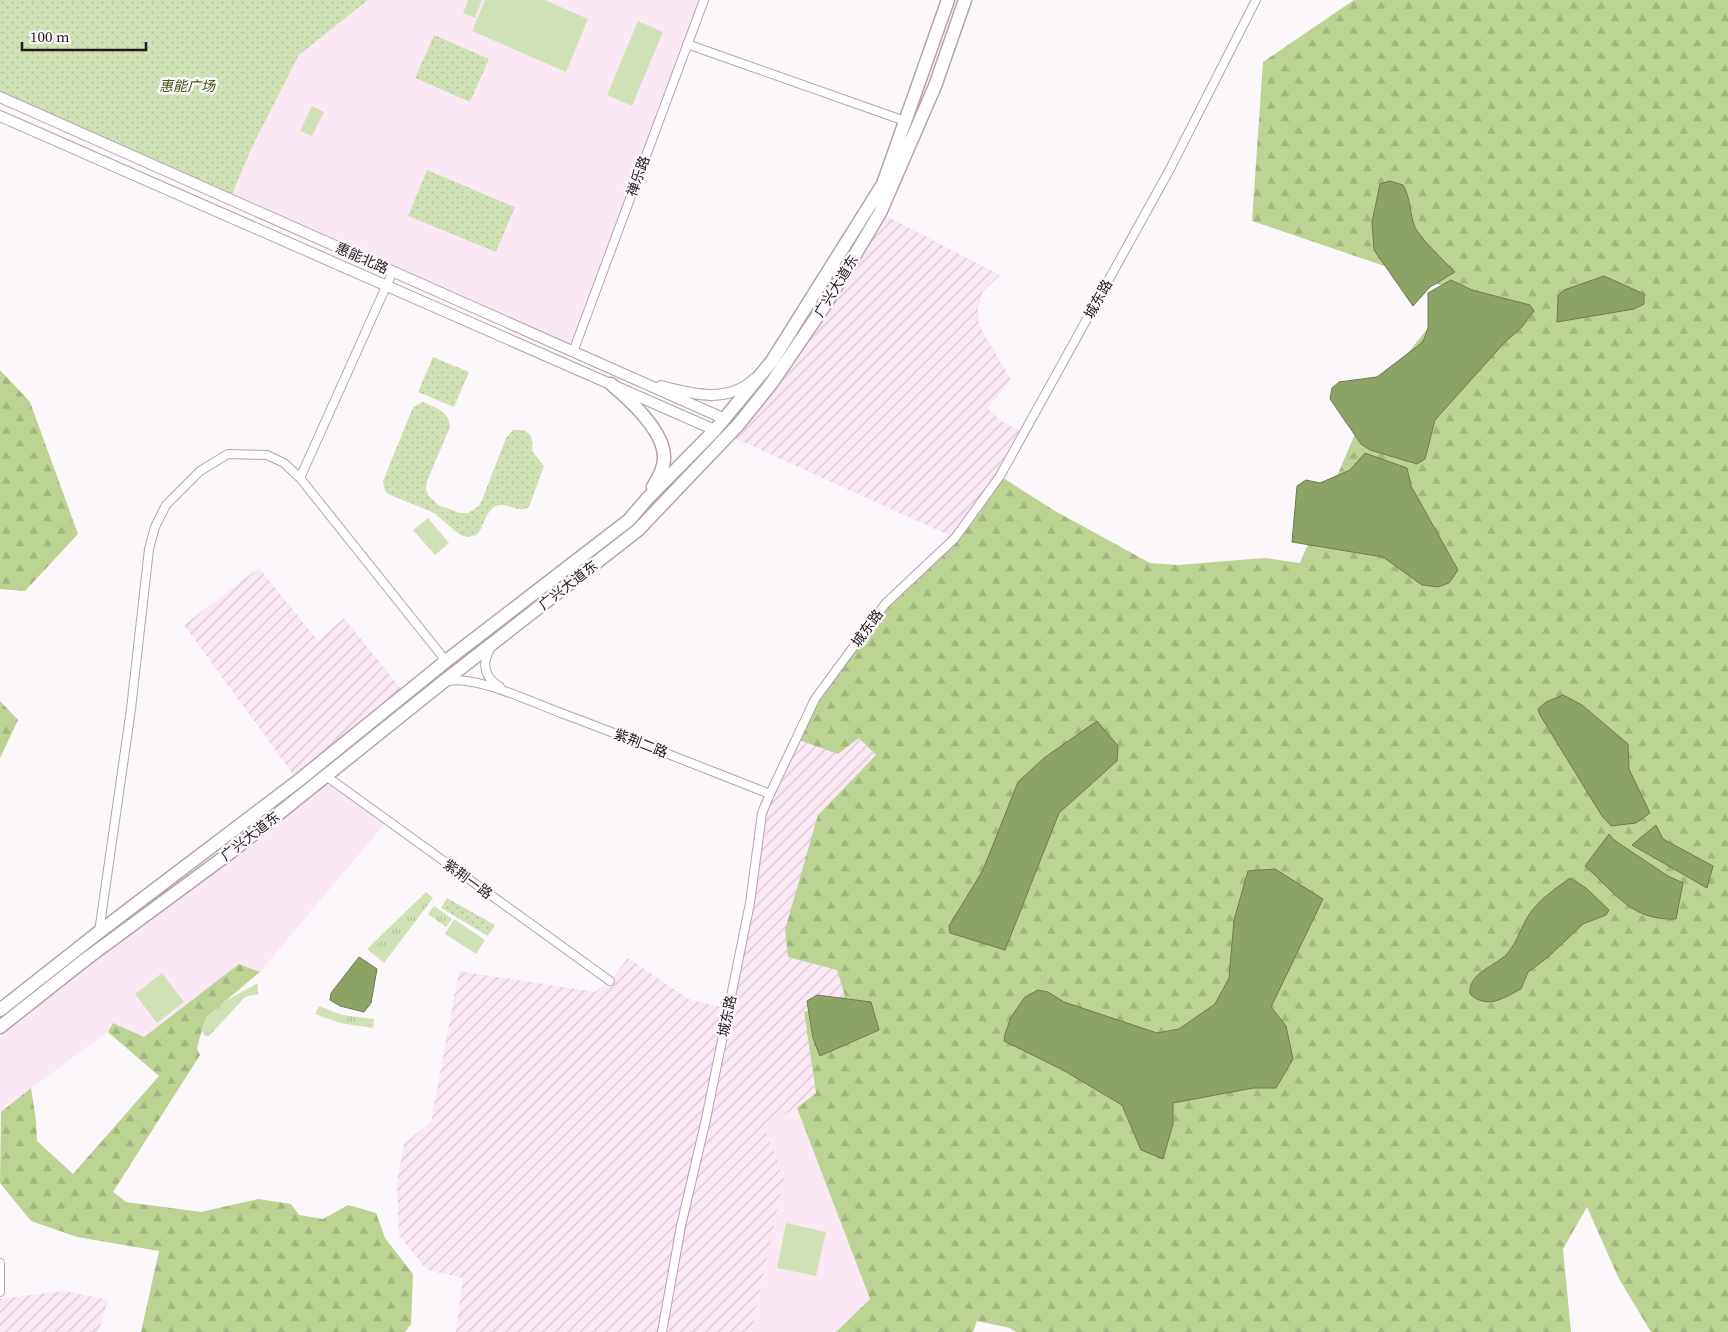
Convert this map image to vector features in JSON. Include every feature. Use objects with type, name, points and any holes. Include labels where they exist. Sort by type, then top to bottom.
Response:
[{"type":"highway","name":"广兴大道东","points":[[0,1010],[99,932],[298,781],[446,661],[629,520],[715,430],[772,361],[882,184],[948,0]]},
{"type":"highway","name":"广兴大道东","points":[[0,1027],[231,852],[443,682],[638,530],[744,418],[771,384],[825,305],[880,213],[935,86],[965,0]]},
{"type":"highway","points":[[611,384],[634,403],[650,424],[661,443],[664,458],[661,472],[647,499]]},
{"type":"street","name":"禅乐路","points":[[573,352],[704,0]]},
{"type":"street","name":"城东路","points":[[662,1332],[682,1226],[712,1092],[750,903],[762,813],[770,794],[815,698],[885,604],[954,538],[1000,476],[1170,169],[1256,0]]},
{"type":"street","points":[[687,44],[905,121]]},
{"type":"street","name":"惠能北路","points":[[0,97],[725,419]]},
{"type":"street","name":"惠能北路","points":[[0,116],[715,430]]},
{"type":"street","points":[[300,478],[393,271]]},
{"type":"street","points":[[627,376],[689,392],[718,396],[733,392],[750,383],[772,361]]},
{"type":"street","points":[[99,932],[131,710],[146,571],[155,527],[166,505],[200,471],[228,454],[267,455],[284,463],[300,478],[446,661]]},
{"type":"street","name":"紫荆二路","points":[[494,642],[486,657],[484,666],[486,674],[493,683],[510,694]]},
{"type":"street","name":"紫荆二路","points":[[443,682],[457,679],[479,683],[645,744],[770,794]]},
{"type":"street","name":"紫荆一路","points":[[326,776],[610,981]]},
{"type":"street","points":[[0,1262],[0,1292]]},
{"type":"shaded area","points":[[368,0],[704,0],[573,352],[230,199],[253,145],[299,55]]},
{"type":"shaded area","points":[[1390,181],[1403,185],[1417,231],[1455,272],[1430,287],[1413,306],[1374,250],[1372,222],[1380,184]]},
{"type":"shaded area","points":[[880,213],[1000,275],[983,291],[978,308],[979,325],[1011,380],[987,408],[1004,423],[1025,433],[955,538],[728,435],[738,425]]},
{"type":"shaded area","points":[[1604,276],[1644,294],[1644,304],[1634,309],[1557,322],[1558,296],[1564,290]]},
{"type":"shaded area","points":[[1451,280],[1472,290],[1530,305],[1534,311],[1522,327],[1504,343],[1435,420],[1425,459],[1417,464],[1370,450],[1361,444],[1330,399],[1332,388],[1339,382],[1377,377],[1423,342],[1428,328],[1428,293]]},
{"type":"shaded area","points":[[1365,453],[1407,468],[1411,486],[1458,570],[1449,583],[1438,587],[1422,585],[1383,557],[1292,542],[1297,486],[1306,480],[1320,483],[1350,470]]},
{"type":"shaded area","points":[[259,568],[318,641],[344,618],[414,705],[306,792],[184,625]]},
{"type":"shaded area","points":[[1563,695],[1582,705],[1628,744],[1629,769],[1650,813],[1636,823],[1611,826],[1602,816],[1540,715],[1538,709],[1546,702]]},
{"type":"shaded area","points":[[1097,721],[1118,746],[1117,761],[1059,813],[1005,950],[950,933],[949,926],[983,870],[1018,782],[1044,758]]},
{"type":"shaded area","points":[[859,738],[876,755],[818,815],[788,957],[837,970],[845,996],[804,1012],[816,1093],[797,1108],[764,1125],[784,1179],[751,1332],[456,1332],[463,1278],[427,1270],[399,1235],[397,1182],[404,1144],[431,1122],[459,971],[595,992],[610,981],[628,958],[688,999],[729,1009],[762,813],[796,739],[838,754]]},
{"type":"shaded area","points":[[326,776],[387,821],[260,972],[239,964],[144,1037],[113,1023],[108,1032],[1,1112],[0,1133],[0,1027]]},
{"type":"shaded area","points":[[1656,825],[1663,839],[1713,866],[1707,888],[1632,845]]},
{"type":"shaded area","points":[[1609,834],[1614,840],[1668,876],[1683,883],[1676,919],[1660,918],[1636,910],[1625,903],[1585,866]]},
{"type":"shaded area","points":[[1275,869],[1323,899],[1271,1007],[1286,1026],[1293,1059],[1276,1088],[1253,1088],[1173,1103],[1173,1124],[1163,1159],[1141,1150],[1122,1105],[1063,1070],[1004,1041],[1011,1017],[1025,997],[1038,990],[1048,992],[1064,1002],[1157,1033],[1179,1029],[1215,1004],[1229,978],[1234,920],[1248,871]]},
{"type":"shaded area","points":[[1570,878],[1586,888],[1609,910],[1606,915],[1583,924],[1547,958],[1528,972],[1521,989],[1502,999],[1489,1002],[1477,999],[1470,994],[1470,987],[1477,976],[1507,954],[1534,908]]},
{"type":"shaded area","points":[[359,957],[377,969],[371,1003],[364,1012],[340,1006],[330,1000],[331,993]]},
{"type":"shaded area","points":[[817,995],[871,1002],[879,1030],[820,1056],[813,1038],[807,1001]]},
{"type":"shaded area","points":[[797,1108],[870,1299],[836,1332],[751,1332],[784,1179],[764,1125]]},
{"type":"shaded area","points":[[64,1291],[108,1300],[98,1332],[0,1332],[0,1299]]},
{"type":"green space","name":"惠能广场","points":[[0,0],[368,0],[299,55],[253,145],[230,199],[0,97]]},
{"type":"green space","points":[[468,0],[482,0],[475,18],[463,13]]},
{"type":"green space","points":[[485,0],[545,0],[588,19],[566,72],[472,31]]},
{"type":"green space","points":[[1354,0],[1728,0],[1728,1332],[1651,1332],[1619,1279],[1587,1207],[1563,1249],[1571,1332],[1016,1332],[1010,1328],[977,1321],[973,1332],[836,1332],[870,1299],[797,1108],[816,1093],[804,1012],[845,996],[837,970],[788,957],[785,930],[818,815],[876,755],[859,738],[838,754],[796,739],[815,699],[885,604],[955,538],[1000,476],[1055,511],[1150,563],[1178,565],[1264,558],[1300,563],[1369,401],[1458,291],[1252,221],[1263,62]]},
{"type":"green space","points":[[638,21],[663,32],[632,106],[607,95]]},
{"type":"green space","points":[[434,35],[489,59],[470,102],[415,78]]},
{"type":"green space","points":[[312,106],[324,112],[312,136],[300,131]]},
{"type":"green space","points":[[427,170],[515,207],[496,252],[408,216]]},
{"type":"green space","points":[[433,357],[469,372],[454,407],[418,392]]},
{"type":"green space","points":[[0,370],[30,402],[78,534],[25,591],[0,589]]},
{"type":"green space","points":[[423,402],[437,408],[444,414],[450,427],[427,481],[428,495],[438,505],[460,513],[468,513],[479,506],[506,438],[513,430],[523,430],[531,437],[532,451],[544,466],[529,507],[520,509],[505,505],[495,506],[485,519],[477,535],[467,537],[460,535],[434,513],[388,494],[385,491],[383,481],[413,407]]},
{"type":"green space","points":[[428,518],[449,543],[435,555],[413,530]]},
{"type":"green space","points":[[0,701],[18,720],[0,758]]},
{"type":"green space","points":[[426,892],[433,898],[384,963],[367,949]]},
{"type":"green space","points":[[447,898],[495,925],[488,936],[441,908]]},
{"type":"green space","points":[[434,906],[452,919],[446,927],[428,914]]},
{"type":"green space","points":[[454,919],[485,940],[476,954],[445,934]]},
{"type":"green space","points":[[239,964],[260,972],[205,1018],[197,1048],[200,1055],[113,1192],[126,1202],[201,1212],[258,1199],[291,1204],[299,1215],[323,1219],[348,1205],[376,1213],[385,1238],[413,1274],[411,1324],[405,1332],[141,1332],[159,1251],[77,1237],[31,1221],[0,1183],[1,1112],[31,1088],[37,1141],[73,1174],[159,1076],[108,1032],[113,1023],[144,1037]]},
{"type":"green space","points":[[162,973],[184,1002],[157,1023],[135,994]]},
{"type":"green space","points":[[258,983],[258,994],[245,997],[209,1036],[205,1036],[197,1023],[209,1010]]},
{"type":"green space","points":[[319,1006],[342,1015],[374,1019],[373,1028],[340,1023],[315,1014]]},
{"type":"green space","points":[[786,1223],[826,1232],[816,1276],[777,1268]]}]
